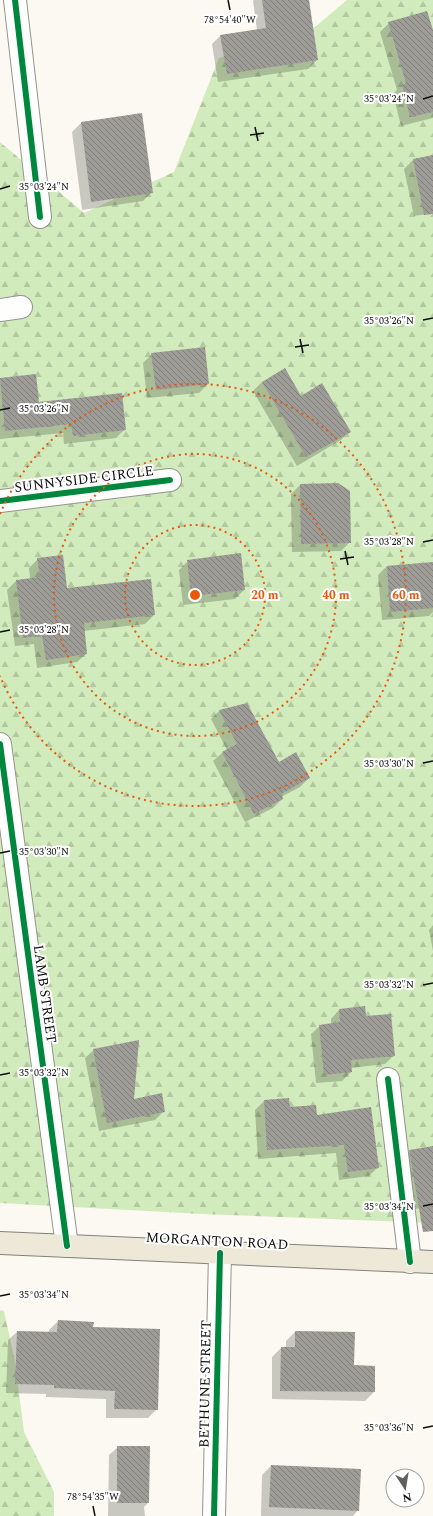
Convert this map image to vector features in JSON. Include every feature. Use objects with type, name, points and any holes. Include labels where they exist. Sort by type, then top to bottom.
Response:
[{"type":"main road","name":"MORGANTON ROAD","points":[[0,1243],[220,1254],[433,1262]]},
{"type":"street","points":[[15,0],[40,217]]},
{"type":"street","name":"SUNNYSIDE CIRCLE","points":[[0,501],[170,480]]},
{"type":"street","name":"LAMB STREET","points":[[0,744],[67,1246]]},
{"type":"street","points":[[388,1079],[410,1262]]},
{"type":"street","name":"BETHUNE STREET","points":[[214,1516],[220,1254]]},
{"type":"green space","points":[[347,0],[433,0],[433,1223],[202,1214],[0,1203],[0,142],[84,213],[174,172],[219,58],[315,27]]},
{"type":"green space","points":[[0,1310],[4,1311],[15,1362],[24,1432],[54,1492],[54,1516],[0,1516]]},
{"type":"building","points":[[262,0],[309,0],[318,60],[227,74],[220,35],[266,28]]},
{"type":"building","points":[[427,11],[433,30],[433,112],[410,117],[402,85],[406,83],[388,22]]},
{"type":"building","points":[[142,113],[153,193],[91,202],[81,122]]},
{"type":"building","points":[[433,155],[433,214],[424,215],[413,159]]},
{"type":"building","points":[[205,347],[209,384],[156,390],[151,353]]},
{"type":"building","points":[[285,368],[301,396],[322,383],[351,432],[306,457],[262,382]]},
{"type":"building","points":[[36,374],[39,402],[122,393],[126,430],[73,436],[71,424],[5,431],[0,378]]},
{"type":"building","points":[[338,483],[350,491],[351,543],[301,544],[300,484]]},
{"type":"building","points":[[241,553],[245,590],[191,596],[187,560]]},
{"type":"building","points":[[63,555],[67,588],[151,579],[155,615],[84,623],[87,654],[46,660],[42,635],[23,638],[16,580],[40,577],[37,558]]},
{"type":"building","points":[[433,562],[433,608],[390,612],[387,566]]},
{"type":"building","points":[[247,703],[279,762],[296,752],[310,778],[281,794],[283,799],[254,814],[222,752],[237,744],[219,710]]},
{"type":"building","points":[[365,1006],[366,1016],[391,1014],[395,1056],[351,1060],[352,1072],[324,1075],[319,1025],[340,1022],[339,1009]]},
{"type":"building","points":[[139,1040],[134,1099],[162,1093],[165,1112],[107,1123],[93,1049]]},
{"type":"building","points":[[289,1098],[290,1107],[316,1105],[317,1115],[371,1107],[379,1168],[348,1172],[344,1145],[267,1150],[264,1100]]},
{"type":"building","points":[[433,1146],[433,1231],[423,1232],[409,1150]]},
{"type":"building","points":[[58,1320],[94,1322],[93,1327],[160,1329],[158,1410],[114,1409],[115,1391],[54,1388],[54,1385],[15,1384],[17,1331],[57,1332]]},
{"type":"building","points":[[295,1331],[355,1332],[354,1365],[375,1366],[375,1392],[280,1391],[281,1347],[295,1347]]},
{"type":"building","points":[[117,1446],[150,1446],[149,1503],[117,1503]]},
{"type":"building","points":[[271,1465],[361,1469],[359,1511],[269,1507]]},
{"type":"cycle path","points":[[15,0],[40,217]]},
{"type":"cycle path","points":[[0,501],[170,480]]},
{"type":"cycle path","points":[[0,744],[67,1246]]},
{"type":"cycle path","points":[[388,1079],[410,1262]]},
{"type":"cycle path","points":[[214,1516],[220,1253]]}]
